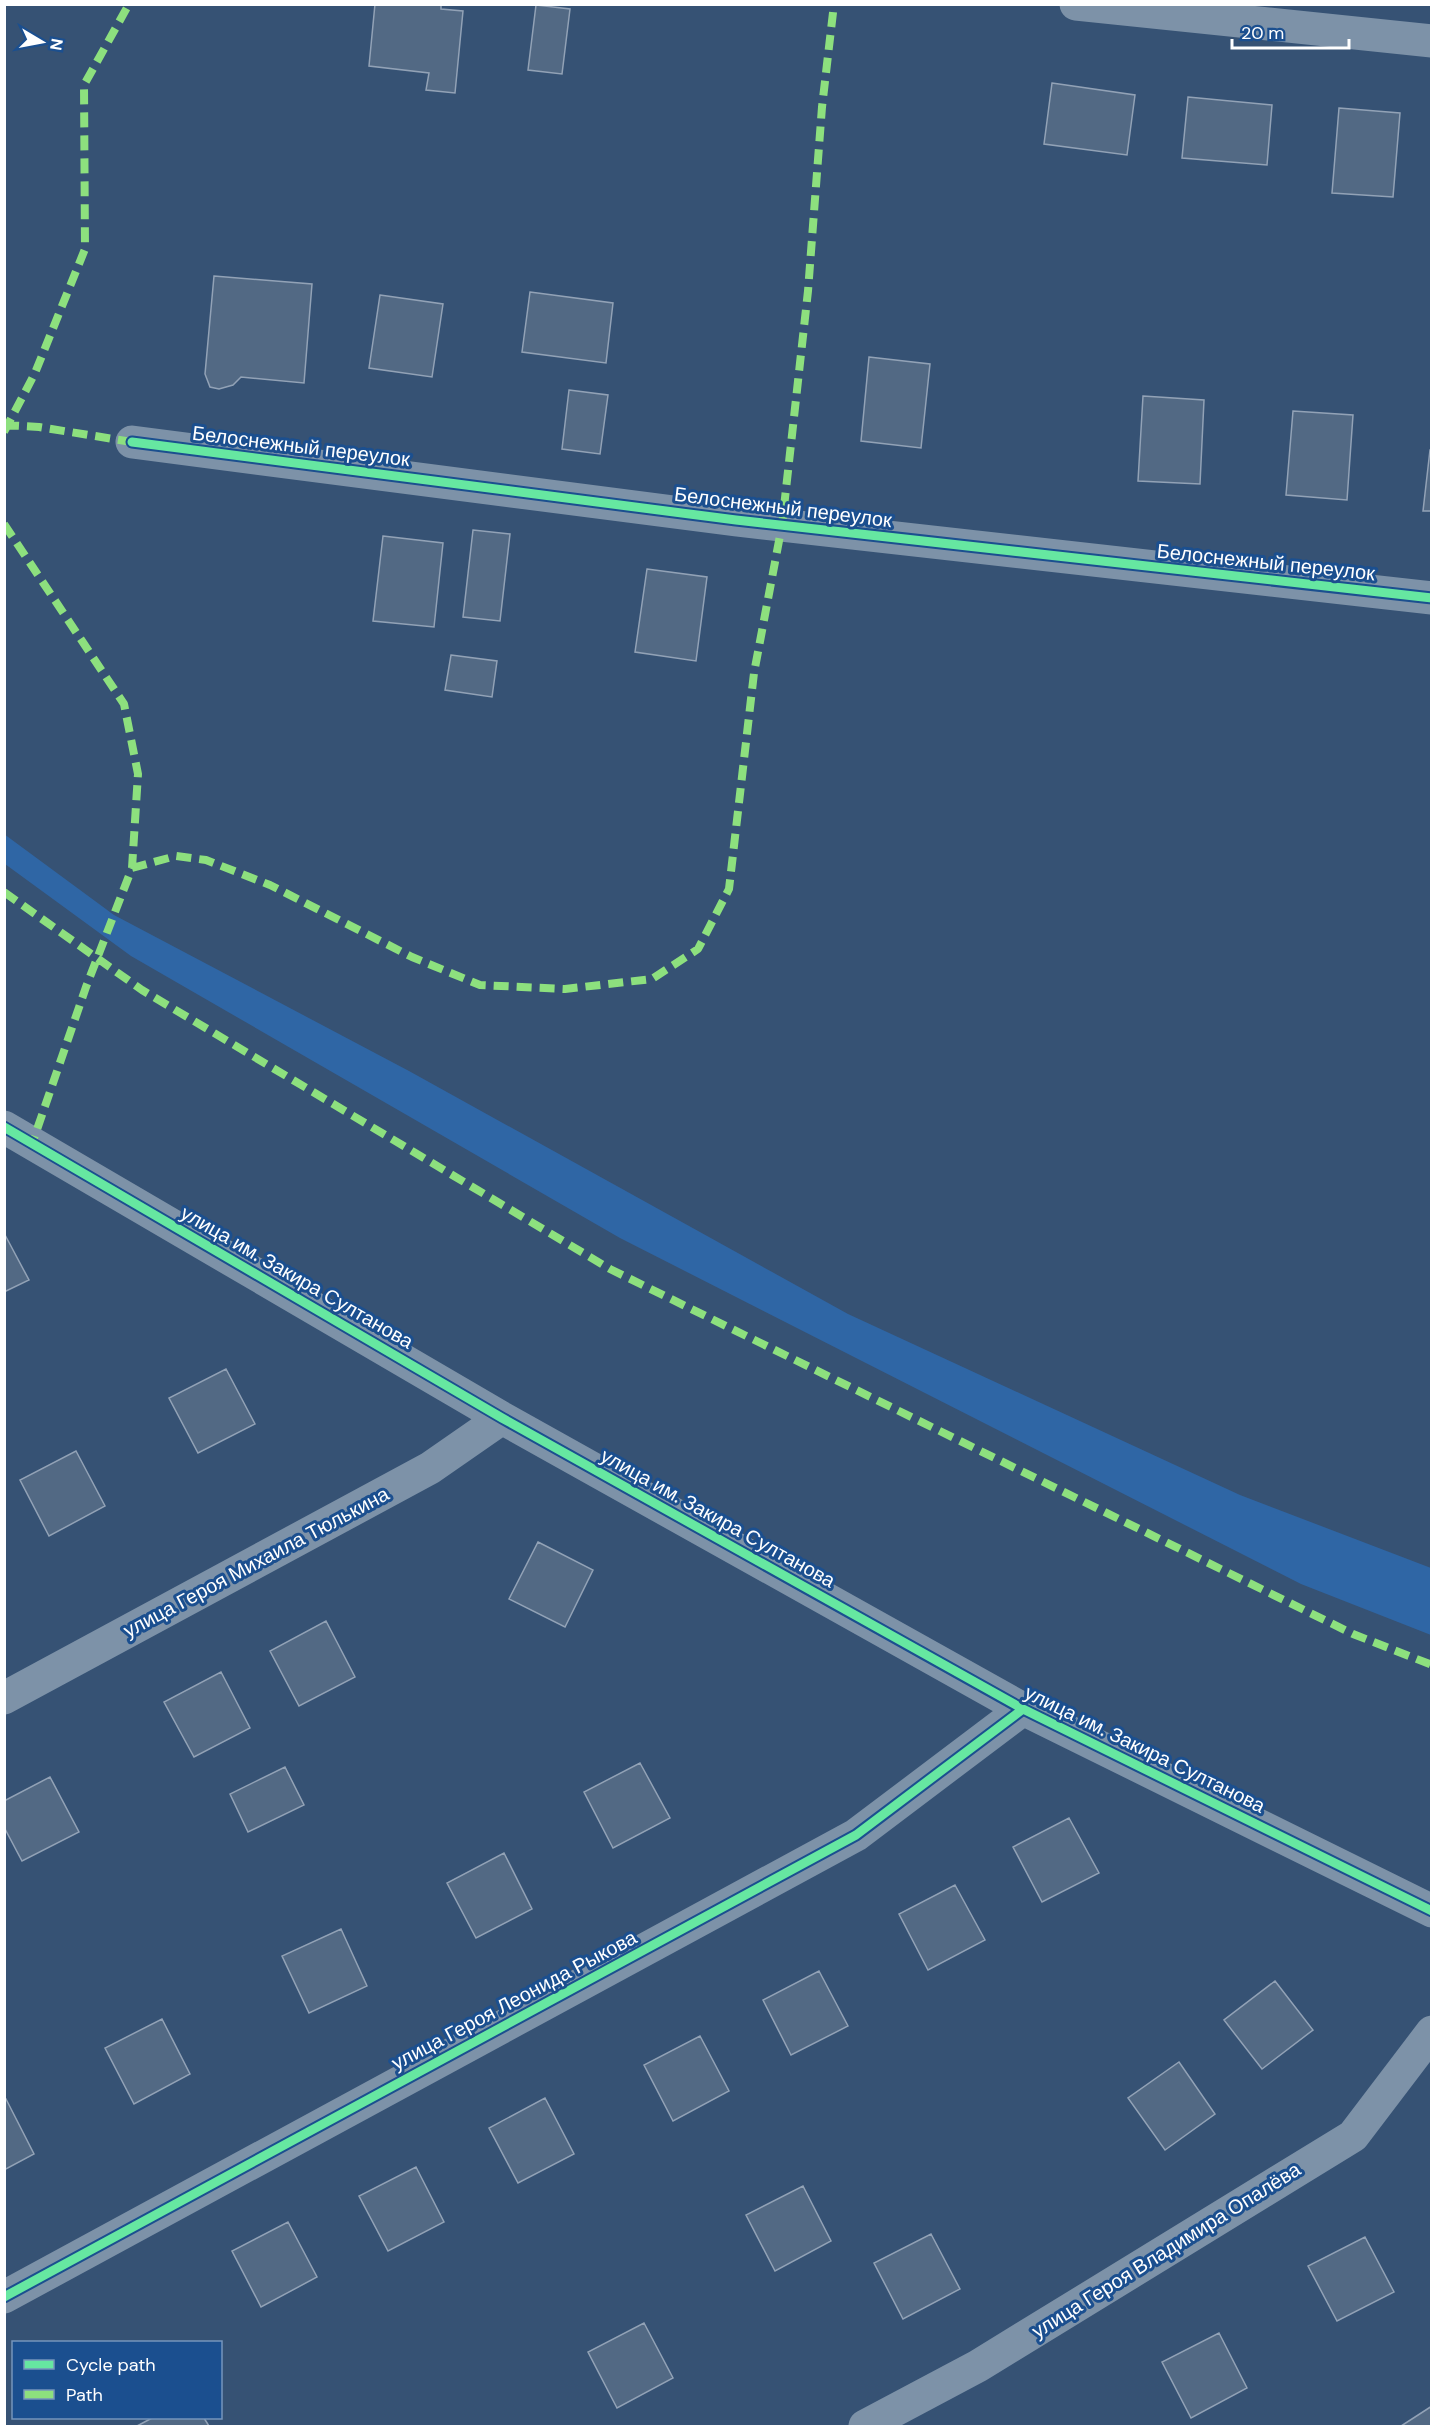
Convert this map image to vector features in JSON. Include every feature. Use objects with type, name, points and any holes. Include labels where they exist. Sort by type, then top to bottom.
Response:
[{"type":"street","points":[[1076,4],[1431,41]]},
{"type":"street","name":"Белоснежный переулок","points":[[132,442],[736,520],[1431,598]]},
{"type":"street","name":"улица им. Закира Султанова","points":[[4,1127],[502,1418],[1023,1709],[1431,1911]]},
{"type":"street","name":"улица Героя Михаила Тюлькина","points":[[4,1698],[430,1468],[502,1418]]},
{"type":"street","name":"улица Героя Леонида Рыкова","points":[[4,2297],[856,1835],[1023,1709]]},
{"type":"street","name":"улица Героя Владимира Опалёва","points":[[865,2427],[978,2366],[1353,2136],[1431,2032]]},
{"type":"shaded area","points":[[4,834],[114,915],[409,1071],[848,1314],[1240,1495],[1431,1568],[1431,1635],[1301,1584],[620,1238],[131,956],[5,864]]},
{"type":"building","points":[[375,4],[441,4],[441,9],[463,11],[455,93],[426,90],[429,73],[369,66]]},
{"type":"building","points":[[536,5],[570,9],[562,74],[528,70]]},
{"type":"building","points":[[1052,83],[1135,95],[1127,155],[1044,144]]},
{"type":"building","points":[[1188,97],[1272,105],[1267,165],[1182,158]]},
{"type":"building","points":[[1339,108],[1400,113],[1393,197],[1332,193]]},
{"type":"building","points":[[214,276],[312,284],[304,383],[241,377],[233,385],[219,389],[210,387],[205,374]]},
{"type":"building","points":[[530,292],[613,303],[606,363],[522,352]]},
{"type":"building","points":[[380,295],[443,304],[432,377],[369,368]]},
{"type":"building","points":[[869,357],[930,364],[921,448],[861,441]]},
{"type":"building","points":[[569,390],[608,395],[600,454],[562,449]]},
{"type":"building","points":[[1143,396],[1204,400],[1200,484],[1138,481]]},
{"type":"building","points":[[1293,411],[1353,415],[1347,500],[1286,495]]},
{"type":"building","points":[[1430,450],[1432,450],[1432,511],[1423,511]]},
{"type":"building","points":[[473,530],[510,534],[500,621],[463,617]]},
{"type":"building","points":[[383,536],[443,543],[434,627],[373,621]]},
{"type":"building","points":[[647,569],[707,577],[696,661],[635,652]]},
{"type":"building","points":[[451,655],[497,661],[492,697],[445,690]]},
{"type":"building","points":[[4,1233],[29,1280],[4,1292]]},
{"type":"building","points":[[226,1369],[255,1424],[198,1453],[169,1398]]},
{"type":"building","points":[[76,1451],[105,1506],[49,1536],[20,1480]]},
{"type":"building","points":[[538,1542],[593,1570],[565,1627],[509,1599]]},
{"type":"building","points":[[326,1621],[355,1677],[299,1706],[270,1651]]},
{"type":"building","points":[[221,1672],[250,1728],[194,1757],[164,1702]]},
{"type":"building","points":[[640,1763],[670,1818],[613,1848],[584,1792]]},
{"type":"building","points":[[285,1767],[304,1805],[248,1832],[230,1794]]},
{"type":"building","points":[[50,1777],[79,1832],[22,1861],[4,1827],[4,1801]]},
{"type":"building","points":[[1069,1818],[1099,1873],[1042,1902],[1013,1847]]},
{"type":"building","points":[[504,1853],[532,1909],[476,1938],[447,1883]]},
{"type":"building","points":[[955,1885],[985,1940],[928,1970],[899,1914]]},
{"type":"building","points":[[341,1929],[367,1986],[309,2013],[282,1956]]},
{"type":"building","points":[[819,1971],[848,2026],[791,2055],[763,2000]]},
{"type":"building","points":[[1275,1981],[1313,2030],[1262,2069],[1224,2020]]},
{"type":"building","points":[[162,2019],[190,2074],[134,2104],[105,2048]]},
{"type":"building","points":[[700,2036],[729,2091],[673,2121],[644,2065]]},
{"type":"building","points":[[1179,2062],[1215,2114],[1165,2150],[1128,2098]]},
{"type":"building","points":[[545,2098],[574,2154],[518,2183],[489,2128]]},
{"type":"building","points":[[6,2099],[34,2154],[4,2170],[4,2100]]},
{"type":"building","points":[[416,2167],[444,2222],[388,2251],[359,2196]]},
{"type":"building","points":[[803,2186],[831,2241],[775,2271],[746,2215]]},
{"type":"building","points":[[288,2222],[317,2277],[261,2307],[232,2251]]},
{"type":"building","points":[[931,2234],[960,2289],[903,2319],[874,2263]]},
{"type":"building","points":[[1365,2237],[1394,2292],[1337,2321],[1308,2266]]},
{"type":"building","points":[[644,2323],[673,2378],[617,2408],[588,2352]]},
{"type":"building","points":[[1219,2333],[1247,2388],[1191,2418],[1162,2362]]},
{"type":"building","points":[[1432,2406],[1432,2426],[1401,2426]]},
{"type":"building","points":[[150,2419],[205,2419],[209,2426],[137,2426]]},
{"type":"marked path","points":[[4,432],[35,373],[85,249],[84,85],[129,4]]},
{"type":"marked path","points":[[132,868],[176,856],[206,860],[270,885],[412,957],[480,985],[565,989],[652,979],[698,949],[729,889],[754,673],[782,525],[808,291],[822,107],[834,4]]},
{"type":"marked path","points":[[4,425],[39,427],[132,442]]},
{"type":"marked path","points":[[4,524],[124,704],[138,774],[132,868],[86,987],[32,1144]]},
{"type":"marked path","points":[[4,892],[142,990],[610,1269],[1353,1634],[1432,1665]]},
{"type":"cycle path","points":[[132,442],[736,520],[1432,598]]},
{"type":"cycle path","points":[[4,1127],[502,1418],[1023,1709],[1432,1911]]},
{"type":"cycle path","points":[[4,2297],[856,1835],[1023,1709]]}]
